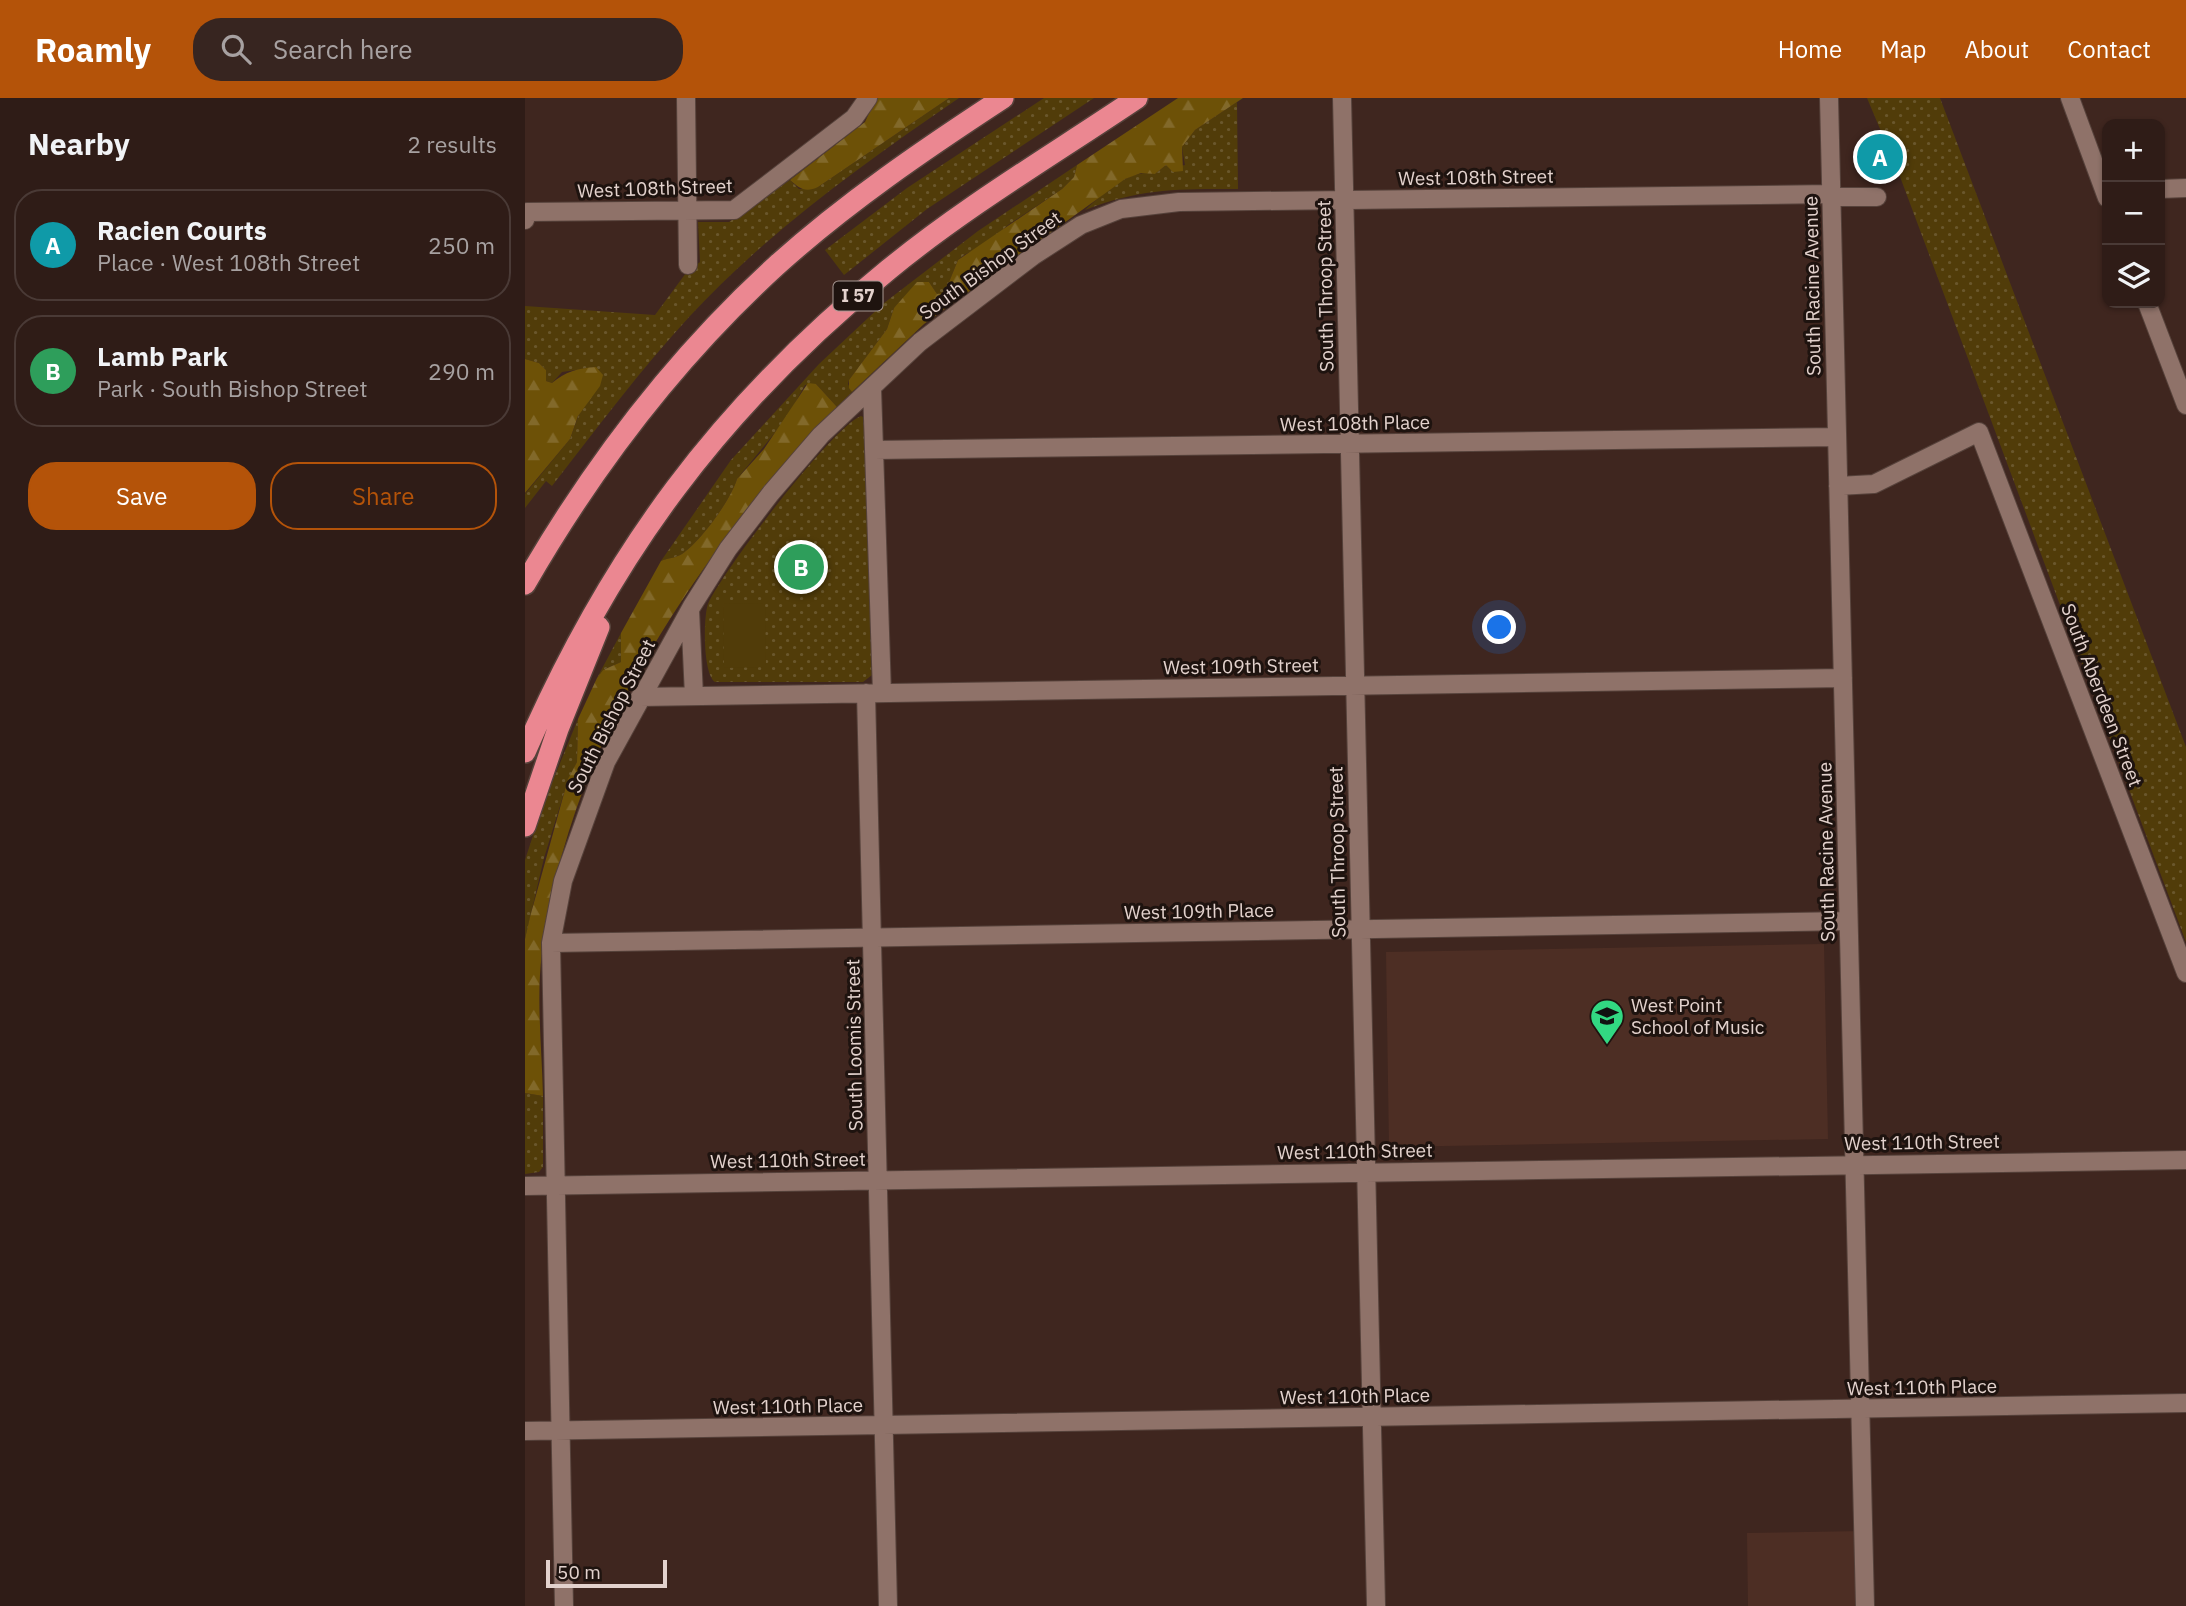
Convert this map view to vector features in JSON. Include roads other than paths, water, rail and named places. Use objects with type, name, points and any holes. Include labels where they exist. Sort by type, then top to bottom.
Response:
[{"type":"highway","points":[[528,576],[611,449],[695,347],[777,265],[845,208],[1003,98]]},
{"type":"highway","name":"I 57","points":[[525,752],[587,624],[630,550],[712,438],[802,345],[847,305],[952,221],[1137,98]]},
{"type":"highway","points":[[525,826],[558,729],[630,550]]},
{"type":"street","points":[[685,98],[688,265]]},
{"type":"street","name":"West 108th Street","points":[[526,216],[734,210],[744,205],[854,118],[867,98]]},
{"type":"street","name":"South Throop Street","points":[[1342,98],[1376,1606]]},
{"type":"street","name":"South Racine Avenue","points":[[1829,98],[1865,1606]]},
{"type":"street","points":[[2070,98],[2102,182]]},
{"type":"street","points":[[2165,189],[2186,188]]},
{"type":"street","name":"West 108th Street","points":[[1121,209],[1179,202],[1344,199],[1877,197]]},
{"type":"street","name":"South Bishop Street","points":[[564,1606],[551,943],[563,881],[606,762],[640,697],[728,549],[821,435],[973,299],[1081,225],[1121,209]]},
{"type":"street","points":[[2149,308],[2186,405]]},
{"type":"street","name":"South Loomis Street","points":[[872,388],[872,938],[888,1606]]},
{"type":"street","name":"South Aberdeen Street","points":[[1838,486],[1874,484],[1979,432],[2186,973]]},
{"type":"street","name":"West 108th Place","points":[[874,450],[1837,437]]},
{"type":"street","points":[[690,610],[694,696]]},
{"type":"street","name":"West 109th Street","points":[[640,697],[1843,678]]},
{"type":"street","name":"West 109th Place","points":[[551,943],[1848,921]]},
{"type":"street","name":"West 110th Street","points":[[525,1186],[2186,1160]]},
{"type":"street","name":"West 110th Place","points":[[525,1431],[2186,1403]]},
{"type":"place","name":"Racien Courts","points":[[1880,157]]},
{"type":"place","name":"Lamb Park","points":[[801,567]]},
{"type":"place","name":"West Point School of Music","points":[[1607,1046]]}]
